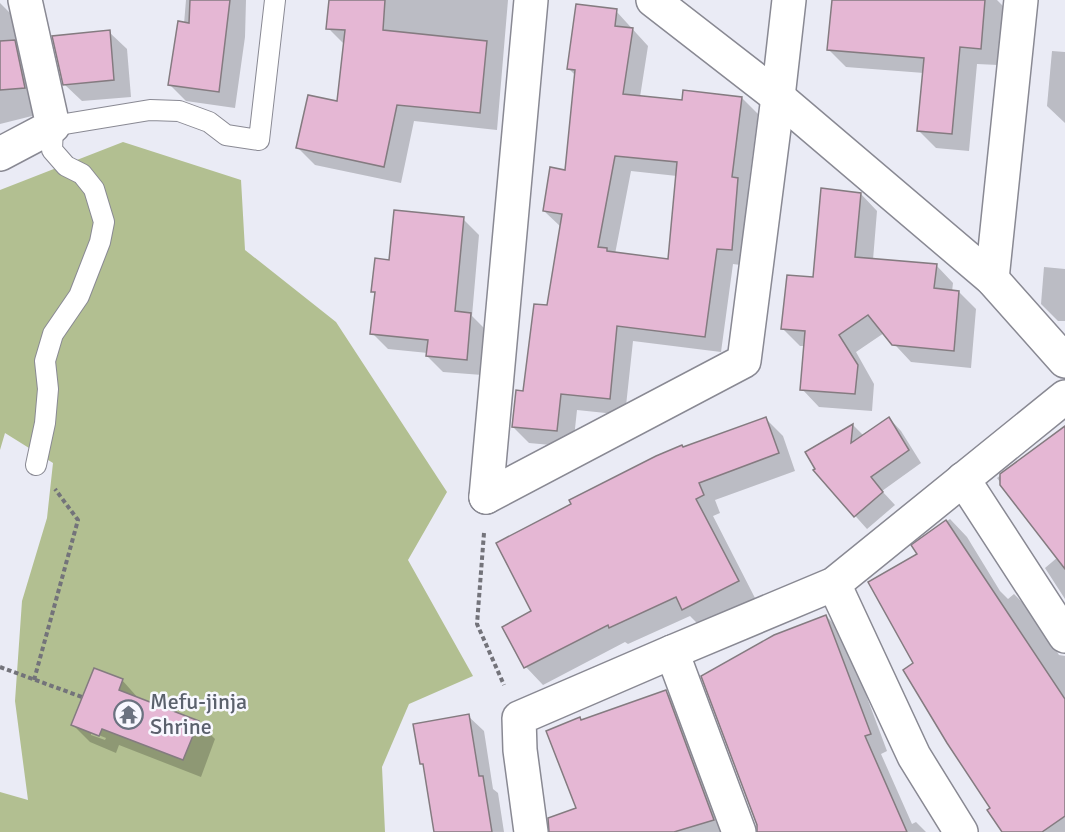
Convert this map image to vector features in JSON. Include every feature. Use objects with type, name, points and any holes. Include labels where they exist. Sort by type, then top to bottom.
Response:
[{"type":"street","points":[[0,154],[53,126],[25,0]]},
{"type":"street","points":[[486,497],[531,0]]},
{"type":"street","points":[[653,0],[778,97],[992,279],[1065,361]]},
{"type":"street","points":[[486,497],[744,361],[789,0]]},
{"type":"street","points":[[992,279],[1021,0]]},
{"type":"street","points":[[531,832],[520,750],[519,718],[834,584],[1065,397]]},
{"type":"street","points":[[963,479],[1065,636]]},
{"type":"street","points":[[834,584],[914,756],[961,832]]},
{"type":"street","points":[[672,652],[740,832]]},
{"type":"lane","points":[[36,465],[48,389],[45,361],[52,334],[79,296],[100,242],[104,222],[94,189],[82,174],[66,166],[52,150],[53,126],[150,110],[179,111],[208,122],[226,135],[259,140],[275,0]]},
{"type":"path","points":[[34,680],[78,520],[36,465]]},
{"type":"path","points":[[486,497],[477,624],[519,718]]},
{"type":"path","points":[[0,667],[82,697]]},
{"type":"green space","points":[[123,142],[241,180],[245,250],[336,322],[447,492],[408,560],[473,676],[409,704],[382,767],[385,832],[0,832],[0,792],[28,800],[15,701],[22,601],[47,518],[53,463],[5,433],[0,450],[0,190]]},
{"type":"building","points":[[190,0],[230,0],[219,92],[168,85],[178,21],[189,23]]},
{"type":"building","points":[[329,0],[385,0],[383,30],[487,41],[480,113],[397,105],[384,167],[296,148],[308,95],[337,101],[345,30],[326,29]]},
{"type":"building","points":[[832,0],[985,0],[981,49],[960,47],[952,134],[917,131],[924,58],[827,50]]},
{"type":"building","points":[[576,4],[617,9],[615,26],[633,28],[623,94],[682,100],[683,90],[742,97],[732,177],[738,178],[732,250],[717,249],[705,337],[617,326],[610,399],[561,394],[557,431],[512,427],[516,390],[523,391],[534,304],[547,305],[562,214],[543,211],[550,167],[565,170],[575,70],[567,69]],"holes":[[[615,156],[677,162],[668,259],[607,251],[607,248],[598,247]]]},
{"type":"building","points":[[110,30],[114,80],[63,85],[52,36]]},
{"type":"building","points":[[15,40],[25,88],[0,90],[0,41]]},
{"type":"building","points":[[821,188],[861,193],[855,257],[937,264],[934,288],[959,291],[954,351],[892,345],[868,315],[839,335],[858,365],[855,394],[800,390],[805,331],[781,329],[787,275],[813,277]]},
{"type":"building","points":[[394,210],[464,217],[455,311],[471,313],[467,360],[426,356],[428,340],[370,334],[375,292],[371,292],[375,258],[389,260]]},
{"type":"building","points":[[766,417],[779,453],[699,483],[704,495],[696,499],[739,581],[682,610],[676,597],[609,628],[608,625],[524,668],[502,627],[531,611],[496,543],[571,504],[569,500],[656,456]]},
{"type":"building","points":[[889,417],[909,450],[871,477],[883,492],[854,517],[813,470],[815,469],[805,452],[853,424],[851,443]]},
{"type":"building","points":[[1065,426],[1065,569],[1000,485],[1000,474]]},
{"type":"building","points":[[946,520],[1065,699],[1065,816],[1042,832],[1002,832],[987,810],[990,808],[903,670],[913,663],[868,582],[917,554],[911,545]]},
{"type":"building","points":[[826,615],[871,734],[865,736],[907,832],[757,832],[757,825],[701,676],[774,635]]},
{"type":"building","name":"Mefu-jinja Shrine","points":[[94,668],[123,679],[119,690],[199,721],[183,760],[102,729],[99,736],[71,725]]},
{"type":"building","points":[[666,690],[714,820],[674,832],[549,832],[548,818],[576,808],[546,731],[580,717],[581,720]]},
{"type":"building","points":[[469,714],[479,776],[483,776],[492,832],[434,832],[423,764],[420,764],[413,724]]},
{"type":"place","name":"Mefu-jinja Shrine","points":[[129,714]]}]
